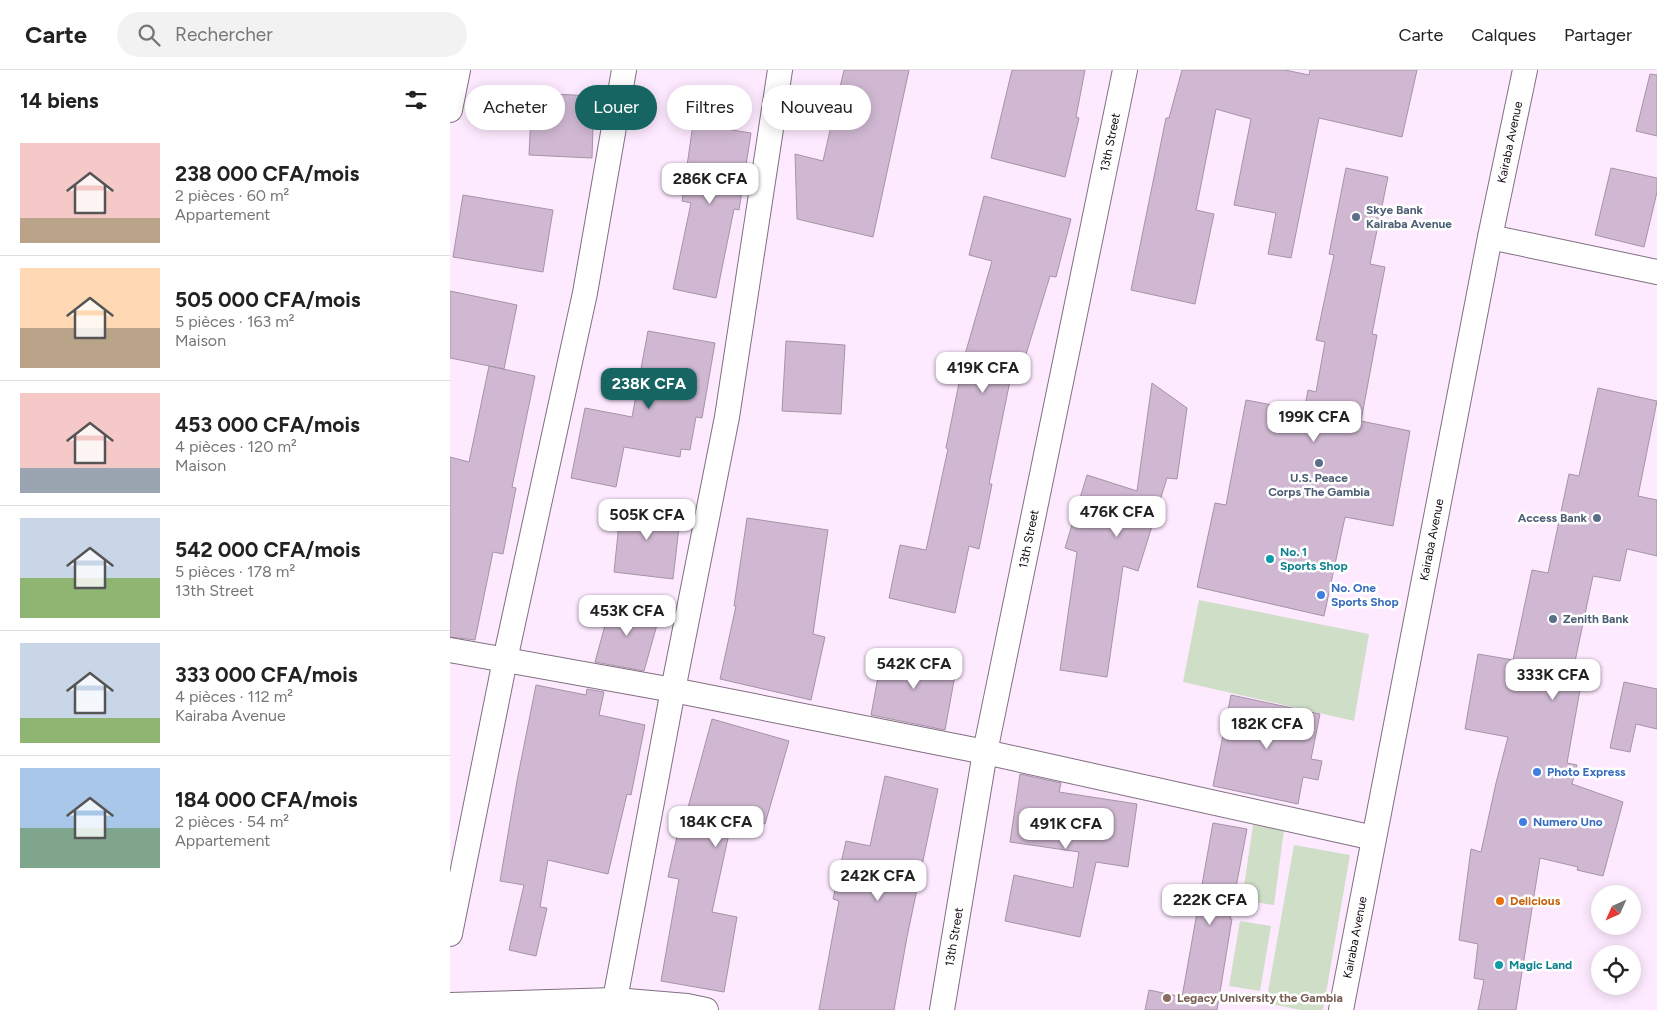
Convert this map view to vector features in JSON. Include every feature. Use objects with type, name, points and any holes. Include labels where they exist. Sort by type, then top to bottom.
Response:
[{"type":"street","points":[[450,110],[458,70]]},
{"type":"street","points":[[450,934],[505,660],[585,293],[624,70]]},
{"type":"street","points":[[614,1005],[673,690],[727,417],[780,70]]},
{"type":"street","name":"13th Street","points":[[942,1010],[985,752],[1125,70]]},
{"type":"street","name":"Kairaba Avenue","points":[[1341,1010],[1490,237],[1525,70]]},
{"type":"street","points":[[1490,237],[1657,272]]},
{"type":"street","points":[[450,650],[673,690],[985,752],[1374,838]]},
{"type":"street","points":[[450,1005],[688,1006],[706,1010]]},
{"type":"green space","points":[[1199,600],[1369,634],[1354,721],[1183,682]]},
{"type":"green space","points":[[1253,825],[1284,830],[1274,905],[1242,900]]},
{"type":"green space","points":[[1294,845],[1350,855],[1323,1010],[1301,1010],[1266,1003]]},
{"type":"green space","points":[[1240,921],[1271,926],[1260,991],[1229,986]]},
{"type":"building","points":[[844,70],[909,70],[873,237],[797,219],[795,154],[823,161],[830,130],[871,130],[871,85],[841,85]]},
{"type":"building","points":[[1012,70],[1085,70],[1076,117],[1079,118],[1065,177],[991,158]]},
{"type":"building","points":[[1182,70],[1285,70],[1309,75],[1310,70],[1417,70],[1402,137],[1319,118],[1291,258],[1268,254],[1276,213],[1234,205],[1251,119],[1216,109],[1196,210],[1214,214],[1195,304],[1131,290],[1166,118],[1169,118]]},
{"type":"building","points":[[1650,74],[1657,75],[1657,136],[1636,131]]},
{"type":"building","points":[[565,95],[575,95],[575,130],[593,130],[592,158],[529,155],[530,130],[565,130]]},
{"type":"building","points":[[692,130],[732,130],[751,133],[739,210],[734,209],[716,298],[673,289],[691,203],[682,201]]},
{"type":"building","points":[[1346,168],[1388,177],[1370,264],[1385,267],[1372,334],[1377,335],[1361,421],[1410,431],[1393,526],[1345,517],[1324,616],[1197,587],[1215,503],[1226,505],[1246,400],[1304,411],[1308,390],[1316,392],[1325,342],[1316,340],[1334,255],[1329,254]]},
{"type":"building","points":[[1611,168],[1657,178],[1657,192],[1644,247],[1595,235]]},
{"type":"building","points":[[463,195],[553,210],[543,272],[453,257]]},
{"type":"building","points":[[984,196],[1071,219],[1056,277],[1050,276],[1020,374],[1012,371],[989,484],[992,484],[979,549],[969,546],[955,613],[889,598],[900,545],[926,550],[948,449],[946,448],[964,358],[992,261],[969,255]]},
{"type":"building","points":[[450,291],[517,305],[504,369],[450,358]]},
{"type":"building","points":[[648,331],[715,343],[702,418],[696,417],[690,450],[681,449],[680,457],[624,447],[616,487],[571,478],[585,408],[632,417]]},
{"type":"building","points":[[786,341],[845,345],[841,414],[782,411]]},
{"type":"building","points":[[489,366],[535,376],[512,487],[516,488],[503,554],[493,552],[475,640],[450,637],[450,457],[469,462]]},
{"type":"building","points":[[1152,383],[1187,408],[1177,479],[1167,478],[1138,571],[1123,566],[1107,677],[1060,670],[1077,552],[1065,548],[1087,475],[1137,491]]},
{"type":"building","points":[[1598,388],[1657,401],[1638,496],[1657,500],[1657,556],[1627,549],[1620,581],[1593,576],[1573,671],[1583,673],[1567,763],[1577,765],[1572,784],[1623,802],[1603,876],[1577,870],[1578,867],[1540,858],[1516,1010],[1478,1010],[1484,980],[1474,978],[1478,944],[1459,940],[1471,849],[1481,852],[1508,737],[1465,729],[1478,654],[1513,660],[1532,570],[1548,573],[1569,474],[1579,476]]},
{"type":"building","points":[[621,504],[681,510],[673,579],[614,572]]},
{"type":"building","points":[[747,518],[828,530],[813,634],[825,637],[811,700],[720,679],[736,606],[734,606]]},
{"type":"building","points":[[612,600],[660,614],[644,671],[595,662]]},
{"type":"building","points":[[883,650],[957,664],[945,730],[871,715]]},
{"type":"building","points":[[1624,682],[1657,689],[1657,729],[1636,724],[1630,752],[1610,748]]},
{"type":"building","points":[[536,685],[586,695],[587,689],[604,692],[599,715],[645,725],[631,795],[627,794],[608,874],[548,860],[540,907],[547,908],[536,956],[509,950],[524,885],[500,881]]},
{"type":"building","points":[[1231,695],[1320,714],[1311,759],[1322,761],[1318,780],[1303,777],[1298,804],[1213,786]]},
{"type":"building","points":[[712,719],[789,741],[765,824],[733,815],[712,912],[737,917],[724,992],[661,981],[679,879],[668,877],[682,814],[686,815]]},
{"type":"building","points":[[1020,774],[1061,783],[1059,792],[1137,804],[1128,867],[1096,862],[1080,937],[1005,921],[1014,875],[1073,888],[1079,852],[1010,842]]},
{"type":"building","points":[[885,776],[938,789],[907,937],[894,1010],[819,1010],[839,901],[833,899],[846,841],[870,846]]},
{"type":"building","points":[[1213,823],[1247,829],[1230,919],[1232,919],[1217,1010],[1145,1010],[1149,990],[1182,997]]},
{"type":"place","name":"Skye Bank Kairaba Avenue","points":[[1356,217]]},
{"type":"place","name":"U.S. Peace Corps The Gambia","points":[[1319,463]]},
{"type":"place","name":"Access Bank","points":[[1597,518]]},
{"type":"place","name":"No. 1 Sports Shop","points":[[1270,559]]},
{"type":"place","name":"No. One Sports Shop","points":[[1321,595]]},
{"type":"place","name":"Zenith Bank","points":[[1553,619]]},
{"type":"place","name":"Photo Express","points":[[1537,772]]},
{"type":"place","name":"Numero Uno","points":[[1523,822]]},
{"type":"place","name":"Delicious","points":[[1500,901]]},
{"type":"place","name":"Magic Land","points":[[1499,965]]},
{"type":"place","name":"Legacy University the Gambia","points":[[1167,998]]}]
